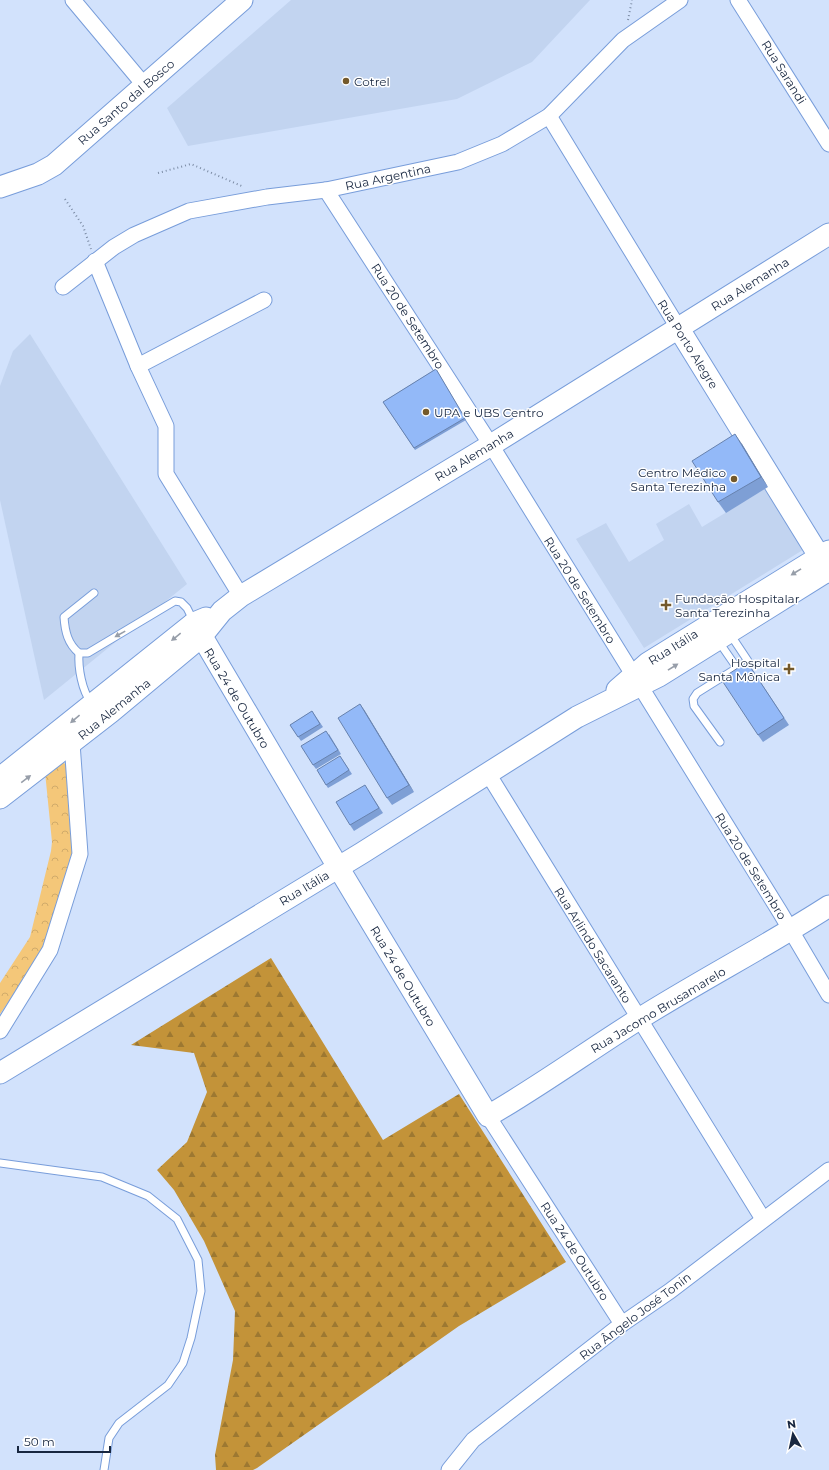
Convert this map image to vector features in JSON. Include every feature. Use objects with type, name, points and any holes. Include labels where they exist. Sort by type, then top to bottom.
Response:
[{"type":"main road","name":"Rua Santo dal Bosco","points":[[0,186],[38,174],[54,165],[145,86],[232,3]]},
{"type":"main road","name":"Rua Alemanha","points":[[0,778],[102,708],[241,596],[491,445],[829,234]]},
{"type":"main road","name":"Rua Porto Alegre","points":[[679,329],[827,564]]},
{"type":"main road","name":"Rua Itália","points":[[0,1073],[338,867],[487,772],[606,701],[636,680],[723,636],[827,564]]},
{"type":"main road","name":"Rua Itália","points":[[636,680],[648,663],[827,564]]},
{"type":"main road","name":"Rua 24 de Outubro","points":[[197,630],[488,1116]]},
{"type":"main road","name":"Rua Alemanha","points":[[0,798],[72,743],[102,708]]},
{"type":"main road","name":"Rua Jacomo Brusamarelo","points":[[488,1116],[640,1019],[829,906]]},
{"type":"street","points":[[72,0],[145,86]]},
{"type":"street","name":"Rua Argentina","points":[[63,287],[95,261],[134,235],[189,211],[267,197],[326,190],[458,162],[502,144],[549,116],[623,40],[680,0]]},
{"type":"street","name":"Rua Sarandi","points":[[738,0],[829,144]]},
{"type":"street","name":"Rua Porto Alegre","points":[[549,116],[679,329]]},
{"type":"street","name":"Rua 20 de Setembro","points":[[326,190],[491,445],[791,930],[829,995]]},
{"type":"street","points":[[95,261],[138,366],[166,426],[166,474],[241,596]]},
{"type":"street","points":[[138,366],[264,300]]},
{"type":"street","points":[[0,1031],[50,950],[80,854],[72,743]]},
{"type":"street","name":"Rua Arlindo Sacaranto","points":[[487,772],[763,1219]]},
{"type":"street","name":"Rua 24 de Outubro","points":[[488,1116],[622,1324]]},
{"type":"street","name":"Rua Ângelo José Tonin","points":[[449,1470],[473,1440],[622,1324],[670,1290],[829,1170]]},
{"type":"lane","points":[[94,593],[64,617],[65,628],[71,646],[79,653],[88,652],[175,601],[181,602],[188,608],[197,630]]},
{"type":"lane","points":[[720,742],[694,706],[693,699],[698,693],[748,661],[723,636]]},
{"type":"lane","points":[[723,636],[736,668]]},
{"type":"lane","points":[[79,653],[78,662],[86,696],[102,708]]},
{"type":"lane","points":[[0,1163],[102,1177],[148,1196],[176,1219],[198,1260],[201,1291],[191,1338],[183,1363],[168,1385],[119,1423],[109,1438],[104,1470]]},
{"type":"path","points":[[158,173],[191,164],[267,197]]},
{"type":"path","points":[[65,199],[82,226],[95,261]]},
{"type":"shaded area","name":"Cotrel","points":[[291,0],[590,0],[532,62],[457,99],[188,146],[167,108]]},
{"type":"shaded area","points":[[30,334],[187,584],[44,700],[0,500],[0,386],[13,351]]},
{"type":"shaded area","name":"Fundação Hospitalar Santa Terezinha","points":[[768,487],[806,548],[644,648],[576,539],[606,523],[629,562],[664,540],[656,524],[689,504],[702,527]]},
{"type":"green space","points":[[63,762],[66,765],[74,846],[73,855],[41,955],[0,1014],[0,983],[30,937],[51,851],[52,842],[45,772]]},
{"type":"green space","points":[[271,958],[383,1140],[459,1094],[566,1262],[459,1326],[257,1468],[253,1470],[216,1470],[215,1455],[233,1360],[235,1311],[204,1241],[174,1190],[157,1170],[187,1142],[207,1092],[194,1053],[131,1045]]},
{"type":"building","name":"UPA e UBS Centro","points":[[436,369],[465,418],[414,448],[383,402]]},
{"type":"building","name":"Centro Médico Santa Terezinha","points":[[735,434],[761,477],[718,502],[692,461]]},
{"type":"building","points":[[747,662],[784,718],[758,735],[721,679]]},
{"type":"building","points":[[360,704],[409,785],[387,798],[338,718]]},
{"type":"building","points":[[312,711],[320,724],[298,737],[290,725]]},
{"type":"building","points":[[326,731],[338,750],[313,765],[301,746]]},
{"type":"building","points":[[340,756],[349,770],[326,785],[317,770]]},
{"type":"building","points":[[365,785],[379,808],[350,825],[336,802]]},
{"type":"place","name":"Cotrel","points":[[346,81]]},
{"type":"place","name":"UPA e UBS Centro","points":[[426,412]]},
{"type":"place","name":"Centro Médico Santa Terezinha","points":[[734,479]]},
{"type":"place","name":"Fundação Hospitalar Santa Terezinha","points":[[666,605]]},
{"type":"place","name":"Hospital Santa Mônica","points":[[789,669]]}]
